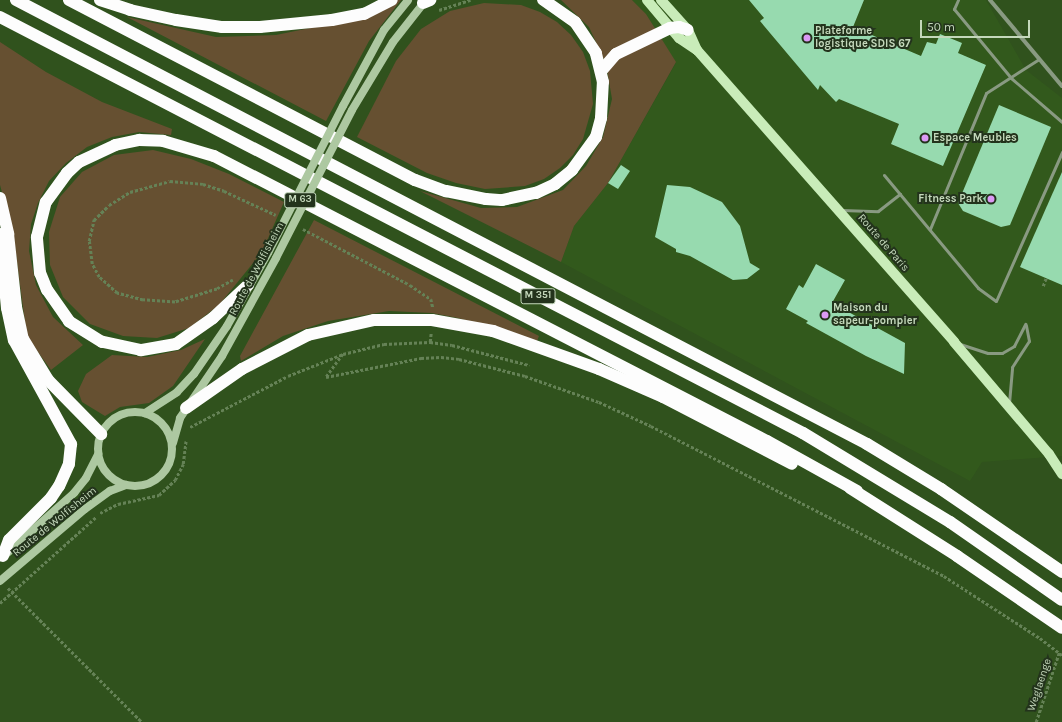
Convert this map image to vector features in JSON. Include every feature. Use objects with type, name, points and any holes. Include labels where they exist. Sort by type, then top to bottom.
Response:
[{"type":"highway","name":"M 351","points":[[16,0],[792,403],[867,444],[941,489],[1062,572]]},
{"type":"highway","points":[[69,0],[415,180],[446,191],[486,200],[520,198],[536,193],[555,184],[572,170],[596,137],[604,99],[602,70],[596,53],[575,22],[543,0]]},
{"type":"highway","points":[[100,0],[130,10],[222,27],[294,26],[364,14],[392,0]]},
{"type":"highway","points":[[364,14],[375,0]]},
{"type":"highway","name":"M 351","points":[[0,17],[803,433],[950,522],[1062,600]]},
{"type":"highway","points":[[602,70],[616,54],[670,28],[679,27],[688,30]]},
{"type":"highway","name":"M 63","points":[[248,285],[213,318],[176,344],[141,350],[102,342],[69,321],[47,290],[38,260],[37,237],[46,202],[67,173],[79,162],[115,145],[139,140],[163,141],[214,156],[767,441],[857,491]]},
{"type":"highway","points":[[0,198],[8,234],[16,307],[23,339],[48,380],[101,434]]},
{"type":"highway","points":[[0,234],[7,308],[14,340],[71,444],[69,464],[59,486],[51,498],[9,540],[2,558]]},
{"type":"highway","points":[[186,408],[246,367],[308,336],[374,320],[432,320],[493,331],[599,369],[663,398],[787,462],[857,491],[1062,628]]},
{"type":"main road","name":"Route de Wolfisheim","points":[[145,413],[177,392],[194,374],[227,326],[248,285],[268,253],[343,106],[384,30],[408,0]]},
{"type":"main road","name":"Route de Paris","points":[[647,0],[670,28],[696,50],[954,342],[1009,405],[1049,454],[1062,474]]},
{"type":"main road","name":"Route de Paris","points":[[661,0],[688,30],[696,50]]},
{"type":"main road","name":"Route de Wolfisheim","points":[[172,446],[175,430],[186,408],[222,356],[276,258],[352,110],[389,48],[426,1]]},
{"type":"main road","points":[[145,413],[164,425],[172,446],[171,458],[159,477],[138,486],[126,485],[107,473],[98,454],[101,434],[106,425],[124,414],[145,413]]},
{"type":"main road","name":"Route de Wolfisheim","points":[[2,558],[74,493],[86,478],[98,454]]},
{"type":"main road","name":"Route de Paris","points":[[1049,454],[1062,460]]},
{"type":"main road","name":"Route de Wolfisheim","points":[[0,581],[85,509],[110,491],[126,485]]},
{"type":"street","points":[[990,0],[1062,86]]},
{"type":"lane","points":[[958,0],[954,9],[1011,78],[1062,122]]},
{"type":"lane","points":[[930,229],[986,93],[1038,59]]},
{"type":"lane","points":[[884,175],[978,288],[996,301],[1062,152]]},
{"type":"lane","points":[[838,210],[858,212],[878,211],[900,194]]},
{"type":"lane","points":[[954,342],[982,352],[1002,353],[1014,346],[1026,324],[1029,341],[1012,367],[1009,405]]},
{"type":"path","points":[[436,13],[470,0]]},
{"type":"path","points":[[237,278],[217,289],[174,302],[130,297],[117,292],[99,277],[89,253],[90,231],[100,212],[117,199],[143,186],[170,180],[203,184],[224,191],[281,218]]},
{"type":"path","points":[[301,228],[410,285],[431,299],[432,320],[430,342]]},
{"type":"path","points":[[1043,286],[1046,278]]},
{"type":"path","points":[[0,603],[99,514],[118,504],[159,495],[169,485],[183,464],[191,425],[288,376],[343,354],[384,344],[430,342],[482,351],[529,364]]},
{"type":"path","points":[[343,354],[326,377],[421,358],[447,358],[525,376],[599,402],[658,429],[944,576],[1040,638],[1062,655]]},
{"type":"path","points":[[14,592],[142,722]]},
{"type":"path","name":"Weglaenge","points":[[1036,722],[1059,653]]},
{"type":"shaded area","points":[[386,0],[401,0],[369,41],[326,121],[127,17],[216,37],[276,35],[334,23]]},
{"type":"shaded area","points":[[561,0],[632,0],[646,14],[676,62],[608,183],[574,226],[561,262],[420,191],[481,208],[517,207],[563,190],[586,166],[603,137],[612,99],[606,64],[589,27]]},
{"type":"shaded area","points":[[632,0],[986,0],[1026,70],[1062,98],[1062,456],[982,462],[970,481],[561,262],[574,226],[608,183],[676,63],[646,14]]},
{"type":"shaded area","points":[[484,3],[521,5],[540,12],[557,22],[571,35],[583,52],[590,71],[593,104],[583,139],[573,155],[560,168],[544,179],[525,186],[485,189],[456,183],[427,173],[357,137],[396,61],[421,29],[450,11]]},
{"type":"shaded area","points":[[0,42],[46,72],[102,102],[172,129],[171,135],[139,132],[112,137],[87,147],[66,163],[49,181],[38,203],[31,224],[29,251],[36,285],[53,317],[83,345],[51,370],[27,337],[13,232],[0,185]]},
{"type":"shaded area","points":[[153,150],[191,159],[229,174],[284,202],[262,252],[219,305],[189,328],[157,338],[123,336],[90,324],[63,297],[50,265],[49,232],[60,197],[82,172],[114,155]]},
{"type":"shaded area","points":[[314,220],[539,336],[537,341],[458,318],[432,313],[389,311],[328,321],[283,336],[241,361],[240,356]]},
{"type":"shaded area","points":[[205,339],[173,386],[149,403],[120,407],[105,416],[82,402],[78,391],[86,374],[112,355],[147,357],[181,350]]},
{"type":"building","points":[[749,0],[864,0],[853,27],[921,56],[927,42],[936,44],[940,34],[962,43],[958,53],[986,65],[943,166],[891,144],[899,124],[839,99],[836,102],[820,85],[818,90],[760,21],[764,18]]},
{"type":"building","points":[[999,105],[1051,127],[1010,225],[1001,227],[963,211],[958,203]]},
{"type":"building","points":[[621,165],[630,171],[618,189],[608,183]]},
{"type":"building","points":[[1062,172],[1062,285],[1020,267]]},
{"type":"building","points":[[667,185],[690,187],[722,202],[740,226],[750,263],[760,269],[747,279],[733,280],[690,256],[676,252],[676,249],[655,237]]},
{"type":"building","name":"Maison du sapeur-pompier","points":[[816,264],[845,280],[832,303],[905,343],[904,374],[866,356],[806,323],[808,321],[786,309],[799,285],[803,288]]},
{"type":"place","name":"Plateforme logistique SDIS 67","points":[[807,38]]},
{"type":"place","name":"Espace Meubles","points":[[925,138]]},
{"type":"place","name":"Fitness Park","points":[[991,199]]},
{"type":"place","name":"Maison du sapeur-pompier","points":[[825,315]]}]
